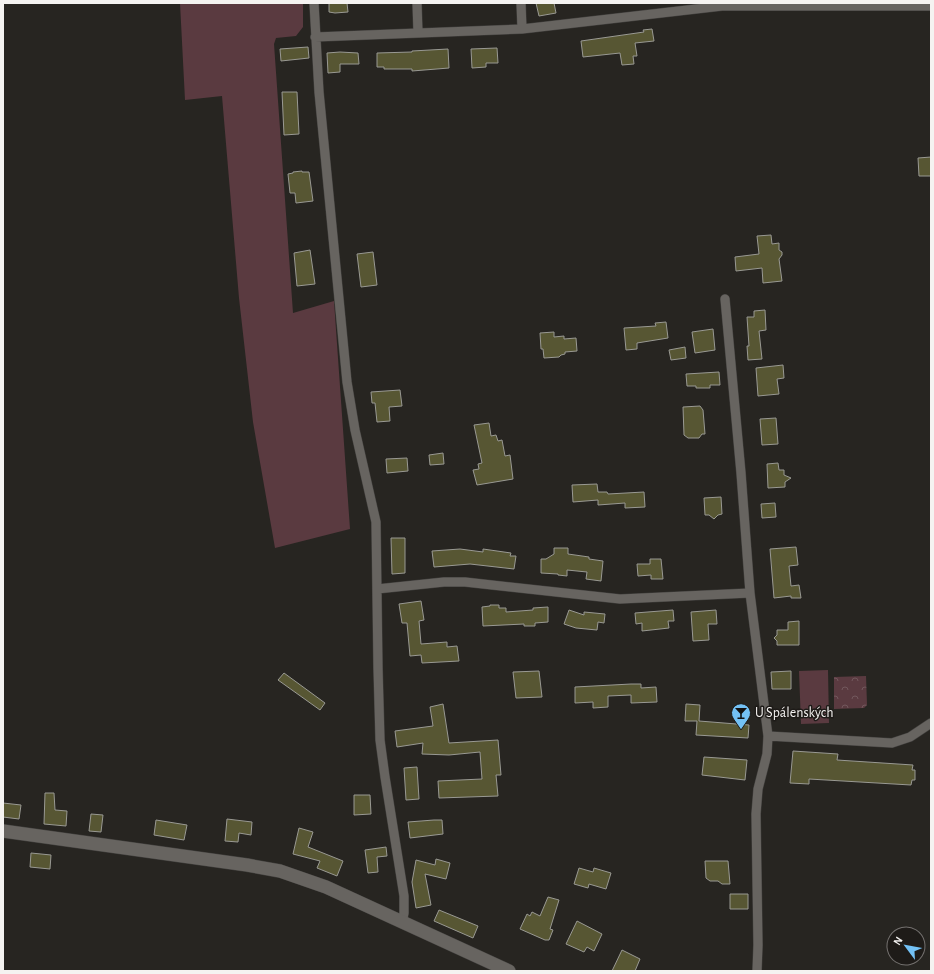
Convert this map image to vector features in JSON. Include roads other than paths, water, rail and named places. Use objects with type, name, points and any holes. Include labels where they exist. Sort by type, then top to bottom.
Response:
[{"type":"street","points":[[314,3],[319,92],[347,382],[354,430],[376,522],[380,740],[404,896],[404,913],[402,923]]},
{"type":"street","points":[[417,3],[418,33]]},
{"type":"street","points":[[521,3],[522,29]]},
{"type":"street","points":[[316,37],[522,29],[722,6],[931,6]]},
{"type":"street","points":[[725,299],[750,592],[768,736],[767,754],[758,789],[756,814],[757,971]]},
{"type":"street","points":[[377,589],[458,582],[620,599],[750,592]]},
{"type":"street","points":[[768,736],[892,743],[910,737],[931,723]]},
{"type":"street","points":[[3,830],[266,868],[326,887],[509,971]]},
{"type":"place","name":"U Spálenských","points":[[741,730]]}]
